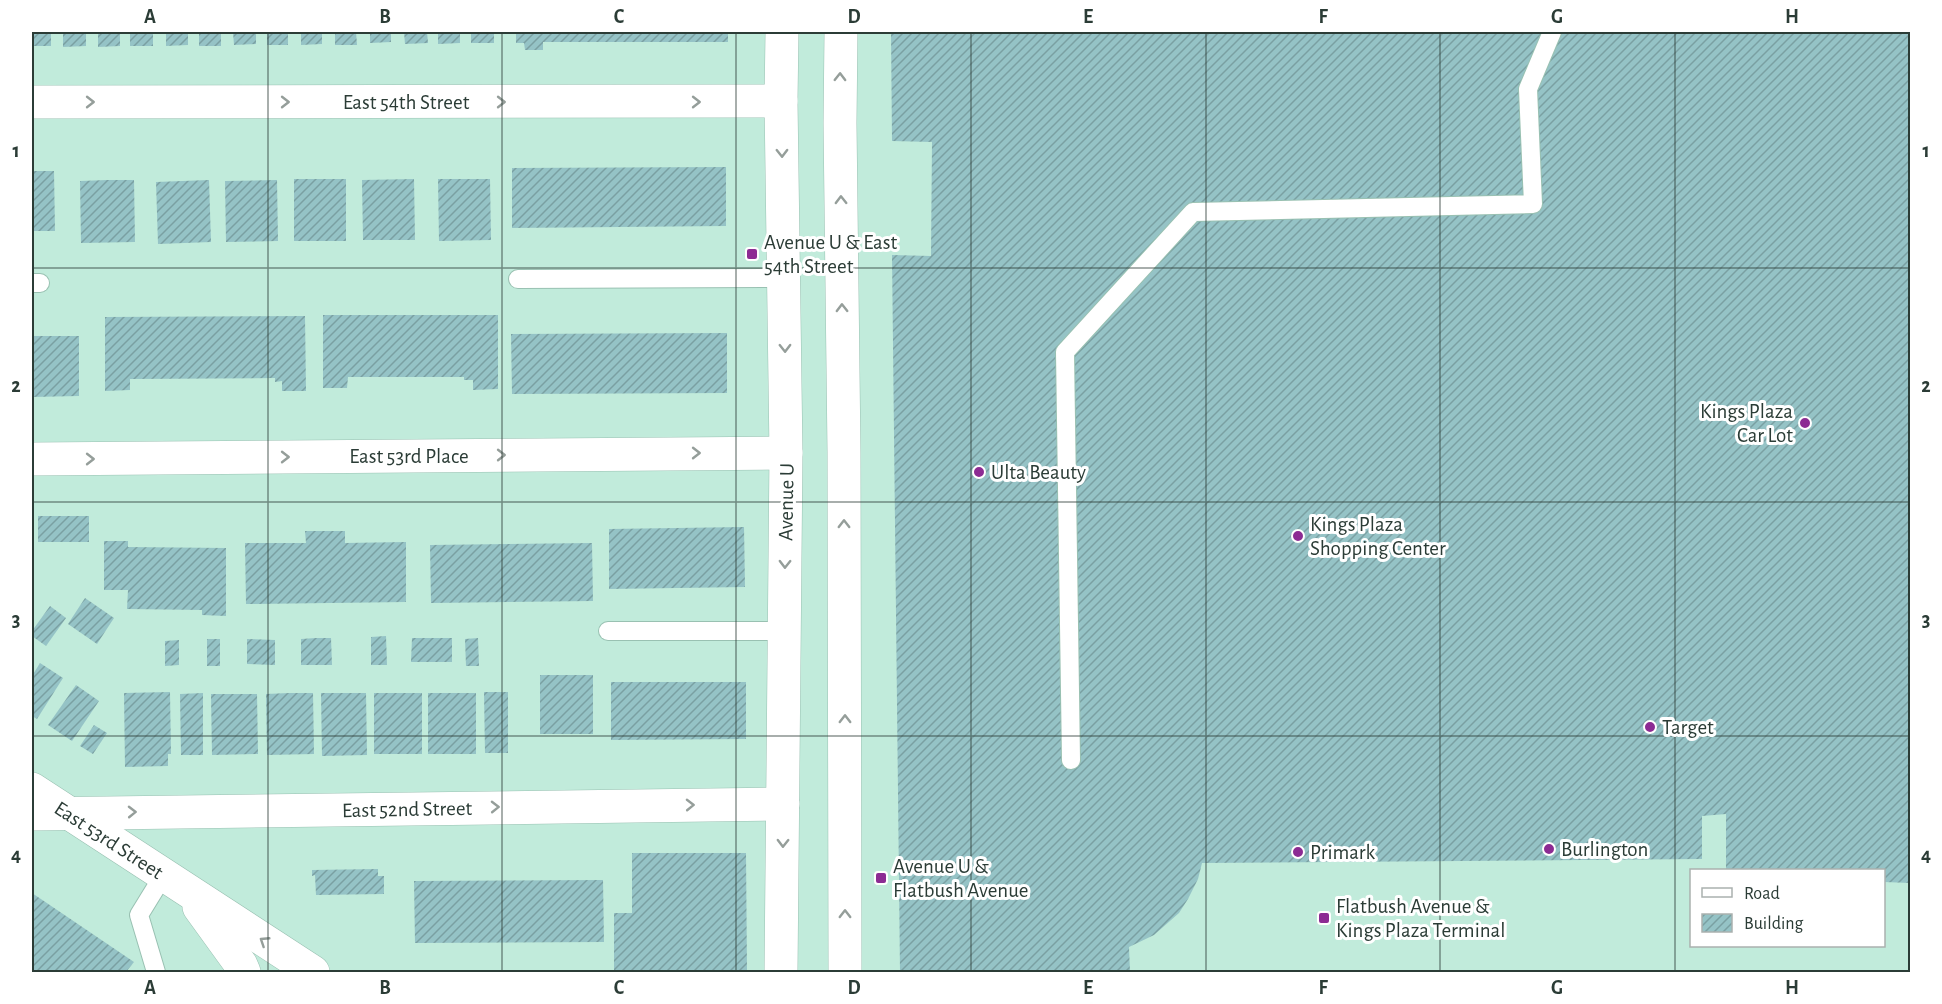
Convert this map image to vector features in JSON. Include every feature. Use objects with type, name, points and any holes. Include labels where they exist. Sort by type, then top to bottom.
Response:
[{"type":"street","name":"Avenue U","points":[[781,972],[786,453],[782,32]]},
{"type":"street","points":[[841,32],[845,972]]},
{"type":"street","name":"East 54th Street","points":[[32,102],[781,101]]},
{"type":"street","name":"East 53rd Place","points":[[32,459],[786,453]]},
{"type":"street","name":"East 53rd Street","points":[[32,789],[313,972]]},
{"type":"street","name":"East 52nd Street","points":[[32,814],[783,804]]},
{"type":"street","name":"East 53rd Street","points":[[175,884],[235,957],[244,972]]},
{"type":"lane","points":[[1071,760],[1065,352],[1193,212],[1533,204],[1528,89],[1552,32]]},
{"type":"lane","points":[[518,279],[784,278]]},
{"type":"lane","points":[[608,631],[784,631]]},
{"type":"lane","points":[[156,972],[139,915],[175,884]]},
{"type":"building","points":[[32,32],[51,32],[51,46],[32,46]]},
{"type":"building","points":[[63,32],[86,32],[86,46],[63,47]]},
{"type":"building","points":[[98,32],[120,32],[120,46],[98,47]]},
{"type":"building","points":[[130,32],[153,32],[153,46],[130,46]]},
{"type":"building","points":[[166,32],[188,32],[188,45],[166,46]]},
{"type":"building","points":[[199,32],[221,32],[221,46],[199,46]]},
{"type":"building","points":[[233,32],[256,32],[256,44],[234,45]]},
{"type":"building","points":[[267,32],[288,32],[288,45],[267,45]]},
{"type":"building","points":[[301,32],[322,32],[322,44],[301,45]]},
{"type":"building","points":[[335,32],[356,32],[357,45],[335,45]]},
{"type":"building","points":[[370,32],[391,32],[391,42],[370,43]]},
{"type":"building","points":[[404,32],[427,32],[428,43],[405,44]]},
{"type":"building","points":[[438,32],[460,32],[460,43],[438,44]]},
{"type":"building","points":[[471,32],[494,32],[494,43],[471,43]]},
{"type":"building","points":[[516,32],[728,32],[728,42],[543,42],[543,50],[525,50],[524,43],[516,43]]},
{"type":"building","name":"Kings Plaza Shopping Center","points":[[891,32],[1910,32],[1910,883],[1885,882],[1885,869],[1726,869],[1726,814],[1702,816],[1702,859],[1202,863],[1198,879],[1179,913],[1154,935],[1129,947],[1130,972],[900,972],[892,255],[931,256],[932,142],[892,141]]},
{"type":"building","points":[[726,167],[726,226],[512,228],[512,168]]},
{"type":"building","points":[[32,171],[54,171],[55,231],[32,231]]},
{"type":"building","points":[[294,179],[346,179],[346,241],[294,241]]},
{"type":"building","points":[[414,179],[415,240],[363,240],[362,180]]},
{"type":"building","points":[[438,179],[490,179],[491,240],[439,241]]},
{"type":"building","points":[[134,180],[135,242],[81,243],[80,181]]},
{"type":"building","points":[[209,180],[211,242],[158,244],[156,182]]},
{"type":"building","points":[[277,180],[278,241],[226,242],[225,181]]},
{"type":"building","points":[[323,315],[498,315],[498,389],[473,390],[473,380],[464,380],[464,377],[348,377],[347,388],[323,388]]},
{"type":"building","points":[[305,316],[306,391],[282,391],[282,381],[275,382],[275,378],[130,379],[130,390],[105,391],[105,317]]},
{"type":"building","points":[[727,333],[727,393],[512,394],[511,334]]},
{"type":"building","points":[[32,336],[79,336],[79,396],[32,397]]},
{"type":"building","points":[[38,516],[89,516],[89,542],[38,542]]},
{"type":"building","points":[[744,527],[745,587],[609,589],[609,529]]},
{"type":"building","points":[[305,531],[345,531],[345,543],[406,542],[406,602],[246,604],[245,543],[306,543]]},
{"type":"building","points":[[104,541],[128,541],[128,547],[226,548],[226,616],[202,615],[202,610],[127,609],[128,590],[104,590]]},
{"type":"building","points":[[592,543],[593,601],[431,603],[430,545]]},
{"type":"building","points":[[85,598],[114,618],[97,644],[68,624]]},
{"type":"building","points":[[50,606],[66,618],[46,646],[32,636],[32,631]]},
{"type":"building","points":[[386,636],[387,665],[371,665],[371,637]]},
{"type":"building","points":[[331,638],[332,665],[301,665],[301,639]]},
{"type":"building","points":[[412,638],[452,638],[452,662],[411,662]]},
{"type":"building","points":[[478,638],[479,666],[466,666],[465,639]]},
{"type":"building","points":[[207,639],[220,639],[220,666],[207,666]]},
{"type":"building","points":[[247,639],[275,640],[275,665],[247,664]]},
{"type":"building","points":[[179,640],[179,665],[165,666],[165,641]]},
{"type":"building","points":[[40,663],[63,678],[37,719],[32,716],[32,676]]},
{"type":"building","points":[[540,675],[593,675],[593,734],[540,734]]},
{"type":"building","points":[[611,682],[746,682],[746,739],[611,740]]},
{"type":"building","points":[[76,685],[99,701],[72,741],[48,725]]},
{"type":"building","points":[[170,692],[171,754],[168,754],[168,766],[125,767],[124,693]]},
{"type":"building","points":[[484,692],[508,692],[508,753],[485,753]]},
{"type":"building","points":[[203,693],[203,755],[181,755],[180,694]]},
{"type":"building","points":[[313,693],[314,754],[267,755],[266,694]]},
{"type":"building","points":[[321,693],[366,693],[367,755],[322,756]]},
{"type":"building","points":[[374,693],[422,693],[422,754],[374,754]]},
{"type":"building","points":[[428,693],[476,693],[476,754],[428,754]]},
{"type":"building","points":[[211,694],[257,694],[258,754],[212,755]]},
{"type":"building","points":[[94,725],[107,733],[93,754],[80,746]]},
{"type":"building","points":[[632,853],[746,853],[747,972],[614,972],[614,913],[632,913]]},
{"type":"building","points":[[378,869],[378,876],[384,876],[384,894],[316,895],[315,875],[312,876],[312,870]]},
{"type":"building","points":[[603,880],[604,942],[415,943],[414,881]]},
{"type":"building","points":[[32,893],[134,962],[126,972],[32,972]]},
{"type":"place","name":"Avenue U & East 54th Street","points":[[752,254]]},
{"type":"place","name":"Kings Plaza Car Lot","points":[[1805,423]]},
{"type":"place","name":"Ulta Beauty","points":[[979,472]]},
{"type":"place","name":"Kings Plaza Shopping Center","points":[[1298,536]]},
{"type":"place","name":"Target","points":[[1650,727]]},
{"type":"place","name":"Burlington","points":[[1549,849]]},
{"type":"place","name":"Primark","points":[[1298,852]]},
{"type":"place","name":"Avenue U & Flatbush Avenue","points":[[881,878]]},
{"type":"place","name":"Flatbush Avenue & Kings Plaza Terminal","points":[[1324,918]]}]
